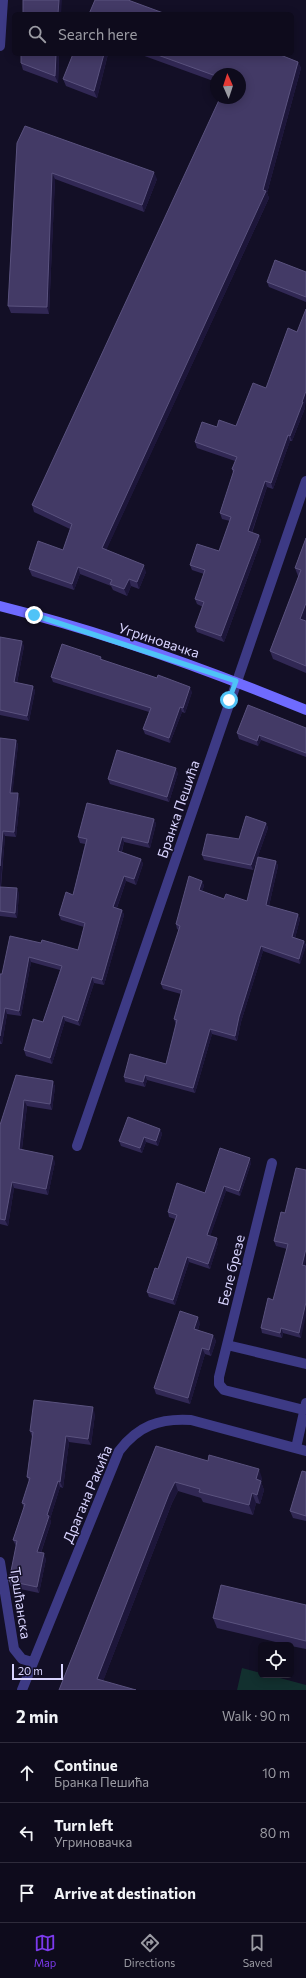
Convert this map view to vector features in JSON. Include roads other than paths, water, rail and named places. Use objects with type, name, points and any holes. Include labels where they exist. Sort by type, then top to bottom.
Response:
[{"type":"main road","name":"Угриновачка","points":[[0,606],[86,630],[236,681],[306,710]]},
{"type":"street","points":[[0,46],[3,0]]},
{"type":"street","name":"Бранка Пешића","points":[[77,1146],[306,481]]},
{"type":"street","name":"Беле брезе","points":[[272,1163],[219,1377],[219,1384],[224,1390],[305,1407]]},
{"type":"street","points":[[227,1345],[306,1364]]},
{"type":"street","points":[[301,1450],[305,1407]]},
{"type":"street","name":"Драгана Ракића","points":[[22,1690],[32,1662],[119,1452],[139,1430],[154,1424],[172,1420],[191,1420],[301,1450]]},
{"type":"street","name":"Тршћанска","points":[[0,1562],[14,1649],[22,1659],[32,1662]]}]
